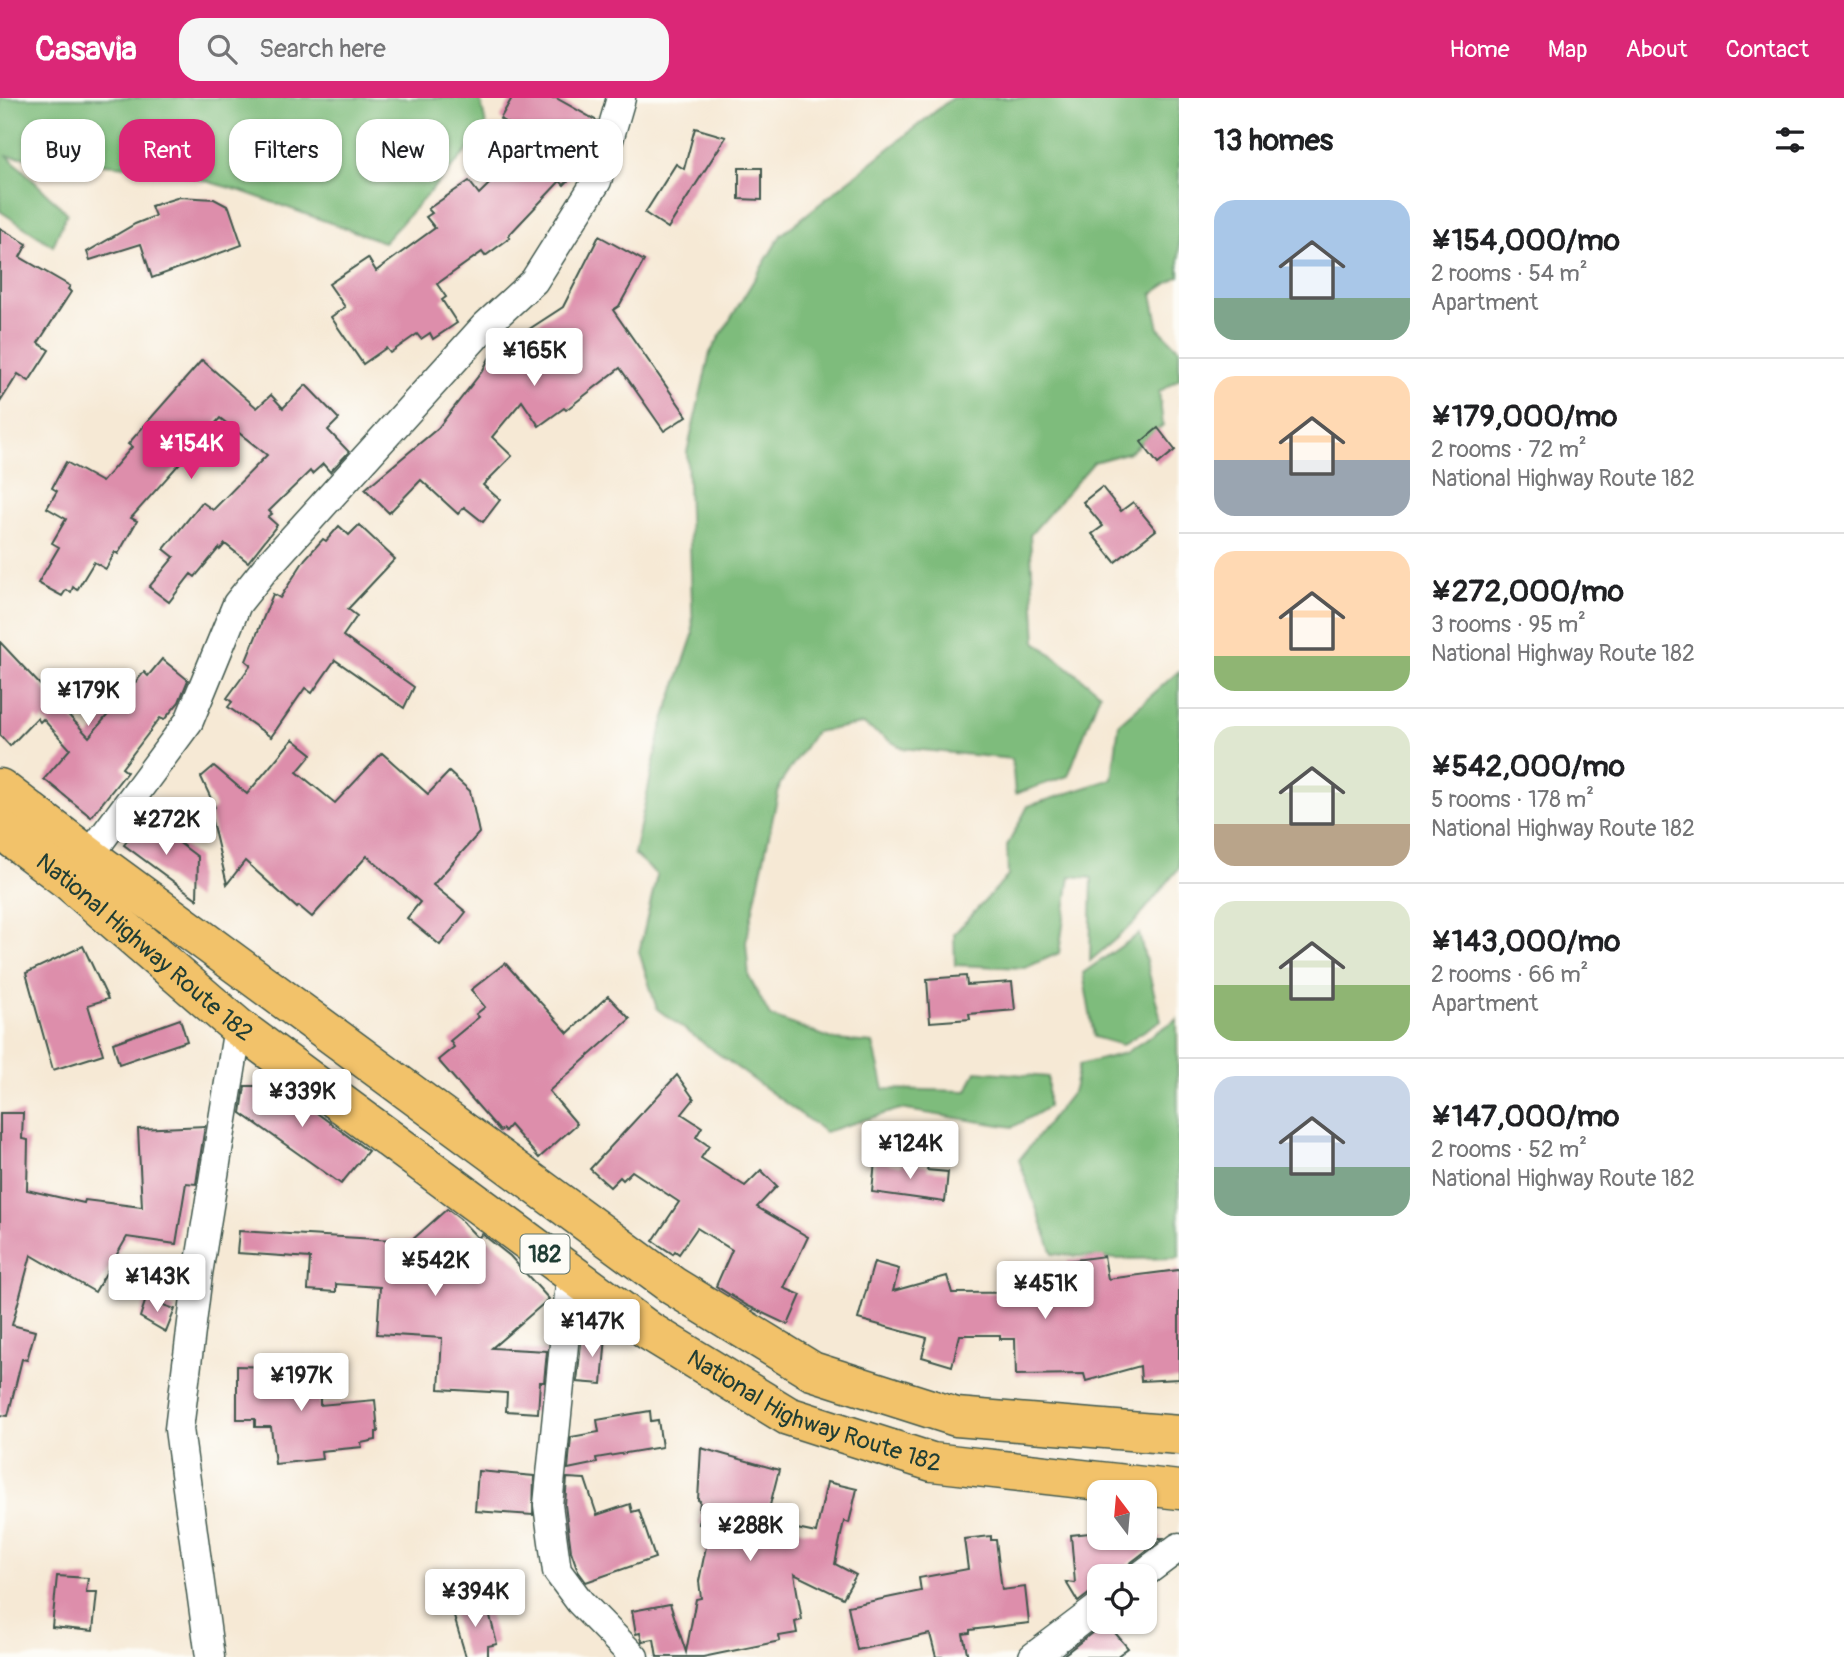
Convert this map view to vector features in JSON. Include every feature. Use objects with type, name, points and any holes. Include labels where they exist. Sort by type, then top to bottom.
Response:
[{"type":"highway","name":"National Highway Route 182","points":[[0,788],[239,1027],[649,1331],[788,1416],[932,1462],[1179,1490]]},
{"type":"highway","name":"National Highway Route 182","points":[[0,829],[80,869],[673,1286],[812,1371],[956,1417],[1179,1435]]},
{"type":"street","points":[[80,869],[189,721],[237,604],[264,569],[485,326],[534,281],[597,181],[621,98]]},
{"type":"street","points":[[210,1657],[179,1429],[198,1274],[239,1027]]},
{"type":"street","points":[[572,1274],[548,1505],[551,1539],[557,1571],[580,1602],[634,1657]]},
{"type":"street","points":[[1156,1564],[1179,1547]]},
{"type":"street","points":[[1034,1657],[1087,1616]]},
{"type":"green space","points":[[0,98],[480,98],[485,119],[463,119],[463,155],[449,171],[449,119],[356,119],[356,182],[439,182],[384,242],[209,182],[215,182],[215,119],[119,119],[119,165],[105,164],[105,119],[21,119],[21,157],[8,156],[21,169],[21,182],[35,182],[67,213],[53,246],[0,211]]},
{"type":"green space","points":[[952,98],[1179,98],[1179,276],[1152,294],[1159,329],[1179,349],[1179,379],[1159,392],[1163,425],[1130,452],[1094,462],[1030,535],[1036,642],[1100,693],[1068,776],[1015,794],[1012,759],[902,748],[862,724],[815,732],[780,784],[746,942],[749,977],[770,1016],[835,1040],[873,1043],[884,1089],[967,1091],[976,1071],[1048,1077],[1048,1107],[1013,1127],[900,1109],[825,1132],[657,1009],[639,952],[657,875],[634,854],[661,729],[693,635],[687,452],[710,353],[781,235]]},
{"type":"green space","points":[[1179,671],[1179,868],[1134,923],[1090,961],[1092,878],[1070,876],[1059,953],[1025,968],[955,965],[954,934],[1008,876],[1007,846],[1028,806],[1112,779],[1119,724]]},
{"type":"green space","points":[[1139,934],[1161,1020],[1122,1045],[1094,1037],[1083,973]]},
{"type":"green space","points":[[1177,1019],[1179,1258],[1118,1259],[1053,1254],[1019,1160],[1074,1090],[1079,1065],[1125,1053]]},
{"type":"building","points":[[512,98],[556,98],[593,119],[500,119]]},
{"type":"building","points":[[695,128],[726,137],[668,228],[645,213],[676,164],[684,169]]},
{"type":"building","points":[[739,168],[762,168],[762,200],[739,199]]},
{"type":"building","points":[[468,182],[479,194],[491,182],[559,182],[508,236],[510,238],[485,256],[482,252],[437,284],[446,297],[442,300],[457,323],[433,339],[430,333],[421,339],[417,334],[390,353],[386,348],[363,364],[331,317],[345,307],[329,284],[368,258],[376,271],[435,228],[426,217],[432,213],[428,209]]},
{"type":"building","points":[[180,197],[214,199],[229,207],[242,245],[152,278],[141,244],[90,260],[87,252],[135,224],[155,216],[151,206]]},
{"type":"building","points":[[0,228],[27,244],[20,257],[70,286],[68,289],[71,292],[38,343],[49,350],[29,381],[18,374],[0,402]]},
{"type":"building","points":[[599,236],[644,261],[619,306],[613,310],[687,416],[664,431],[620,368],[566,410],[564,408],[539,426],[522,401],[492,437],[512,456],[483,485],[500,500],[483,522],[464,507],[458,514],[421,480],[389,513],[365,489],[438,428],[483,370],[493,351],[563,307]]},
{"type":"building","points":[[202,360],[257,408],[271,395],[283,408],[306,385],[339,419],[328,430],[349,452],[330,472],[323,464],[312,474],[310,471],[269,511],[272,514],[268,517],[277,525],[248,562],[225,544],[195,577],[191,574],[169,602],[149,587],[174,557],[164,549],[202,502],[213,510],[267,455],[220,418],[131,518],[137,521],[106,569],[94,562],[77,590],[73,587],[71,592],[66,590],[62,596],[38,583],[59,547],[52,543],[66,519],[47,508],[57,491],[52,488],[66,462],[102,482],[132,447],[128,444]]},
{"type":"building","points":[[1158,428],[1175,450],[1158,464],[1141,442]]},
{"type":"building","points":[[1102,487],[1121,511],[1133,502],[1156,530],[1115,562],[1092,534],[1103,526],[1083,502]]},
{"type":"building","points":[[359,525],[395,559],[348,609],[357,616],[343,636],[414,687],[404,708],[335,660],[312,693],[305,688],[271,737],[228,707],[232,702],[227,698],[251,665],[246,661],[273,594],[280,598],[305,559],[339,526],[349,535]]},
{"type":"building","points":[[0,642],[89,737],[144,672],[148,676],[162,659],[188,680],[179,702],[164,720],[160,718],[122,768],[127,772],[91,817],[44,779],[70,749],[43,719],[40,722],[37,718],[10,746],[0,735]]},
{"type":"building","points":[[293,739],[312,754],[297,772],[335,803],[382,753],[428,794],[449,772],[470,791],[479,833],[433,885],[466,912],[440,945],[407,918],[420,902],[367,856],[312,917],[299,906],[297,908],[245,861],[227,884],[210,813],[215,807],[201,777],[214,766],[247,794]]},
{"type":"building","points":[[153,823],[198,857],[197,899],[124,845],[139,826],[147,831]]},
{"type":"building","points":[[83,946],[108,999],[88,1005],[103,1054],[53,1070],[26,973]]},
{"type":"building","points":[[505,963],[568,1033],[608,996],[630,1019],[549,1091],[577,1124],[539,1158],[510,1125],[505,1131],[500,1131],[438,1060],[454,1047],[450,1041],[479,1017],[476,1014],[485,1007],[471,990]]},
{"type":"building","points":[[966,976],[967,985],[1012,982],[1015,1010],[969,1014],[970,1019],[930,1022],[927,979]]},
{"type":"building","points":[[180,1019],[187,1041],[119,1064],[113,1043]]},
{"type":"building","points":[[677,1075],[694,1099],[682,1114],[702,1127],[696,1137],[709,1146],[701,1158],[745,1186],[761,1170],[777,1186],[757,1207],[808,1237],[784,1288],[801,1295],[788,1325],[748,1306],[716,1286],[732,1250],[697,1228],[679,1254],[675,1251],[673,1254],[653,1241],[679,1202],[632,1171],[623,1180],[620,1177],[610,1187],[590,1169]]},
{"type":"building","points":[[267,1076],[368,1151],[341,1184],[241,1113],[245,1086],[260,1086]]},
{"type":"building","points":[[0,1113],[23,1113],[22,1139],[28,1140],[27,1190],[84,1203],[85,1200],[142,1207],[138,1129],[205,1126],[196,1184],[186,1183],[176,1244],[127,1237],[95,1292],[31,1255],[12,1325],[35,1331],[27,1360],[22,1359],[8,1416],[0,1415]]},
{"type":"building","points":[[875,1161],[901,1166],[901,1163],[928,1166],[927,1170],[948,1172],[945,1202],[872,1192]]},
{"type":"building","points":[[447,1209],[478,1238],[482,1234],[510,1256],[549,1299],[492,1348],[547,1351],[544,1382],[540,1382],[538,1413],[506,1411],[507,1393],[439,1389],[442,1338],[377,1334],[380,1287],[336,1284],[336,1292],[308,1290],[310,1258],[237,1253],[239,1231],[411,1241]]},
{"type":"building","points":[[1104,1256],[1108,1279],[1179,1270],[1179,1379],[1141,1381],[1140,1366],[1086,1381],[1084,1374],[1016,1375],[1015,1339],[1000,1339],[1000,1335],[960,1335],[952,1366],[922,1357],[927,1338],[858,1319],[874,1262],[899,1269],[893,1291],[947,1276],[952,1293],[1071,1292],[1067,1261]]},
{"type":"building","points":[[146,1299],[175,1309],[166,1332],[140,1317]]},
{"type":"building","points":[[582,1334],[606,1336],[602,1384],[577,1382]]},
{"type":"building","points":[[237,1366],[320,1368],[320,1405],[375,1400],[378,1432],[376,1440],[361,1443],[362,1447],[321,1451],[322,1459],[275,1464],[271,1427],[255,1427],[255,1419],[237,1419]]},
{"type":"building","points":[[650,1411],[651,1421],[658,1420],[662,1447],[596,1458],[597,1463],[568,1469],[571,1437],[599,1432],[597,1420]]},
{"type":"building","points":[[701,1448],[779,1470],[766,1521],[773,1524],[816,1533],[827,1482],[857,1489],[849,1523],[844,1521],[835,1564],[856,1575],[843,1598],[794,1574],[802,1620],[795,1622],[797,1633],[779,1636],[780,1641],[703,1657],[657,1657],[654,1639],[642,1641],[640,1633],[636,1634],[632,1611],[670,1604],[686,1652],[696,1599],[701,1598],[699,1581],[710,1527],[699,1524],[702,1510],[699,1510],[698,1500]]},
{"type":"building","points":[[478,1471],[534,1476],[533,1515],[475,1511]]},
{"type":"building","points":[[567,1478],[585,1479],[597,1515],[630,1504],[632,1512],[639,1510],[655,1558],[586,1582],[578,1571],[571,1551],[565,1505]]},
{"type":"building","points":[[1087,1533],[1087,1550],[1147,1550],[1129,1564],[1087,1564],[1087,1595],[1078,1602],[1066,1582],[1075,1583],[1071,1535]]},
{"type":"building","points":[[991,1536],[991,1540],[996,1540],[1002,1590],[1025,1587],[1029,1623],[970,1630],[970,1633],[963,1634],[968,1657],[936,1657],[930,1634],[857,1650],[848,1606],[921,1591],[919,1578],[968,1569],[964,1539]]},
{"type":"building","points":[[57,1576],[88,1578],[86,1592],[97,1592],[93,1631],[52,1627]]},
{"type":"building","points":[[486,1600],[497,1644],[488,1646],[488,1657],[466,1657],[452,1610]]},
{"type":"building","points":[[1091,1634],[1116,1634],[1128,1648],[1116,1657],[1061,1657]]}]
